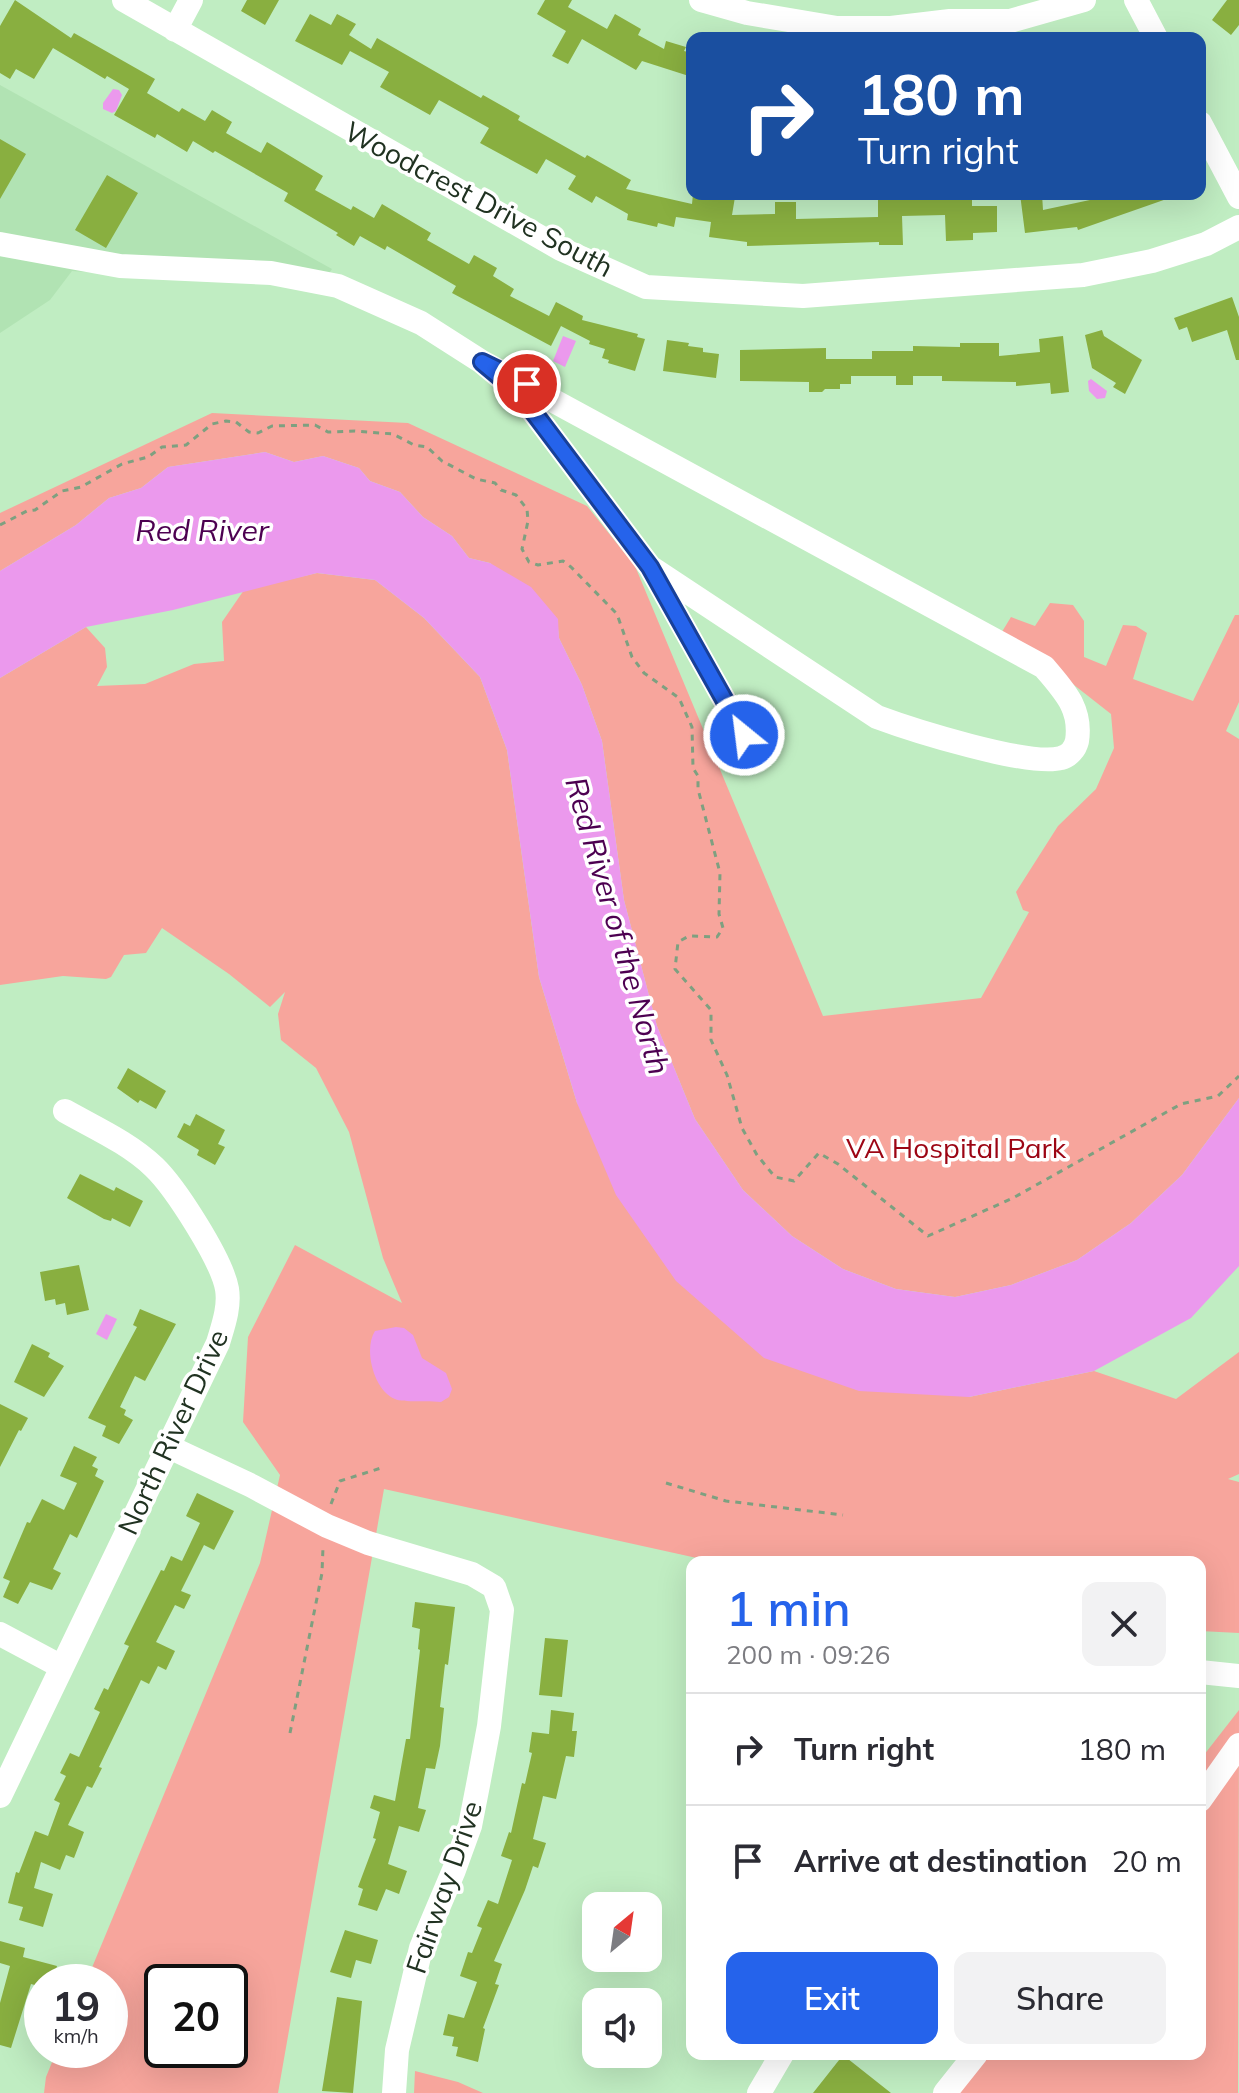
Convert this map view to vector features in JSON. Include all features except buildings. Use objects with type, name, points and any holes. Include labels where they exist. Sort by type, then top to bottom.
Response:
[{"type":"street","name":"Woodcrest Drive South","points":[[124,0],[561,249],[646,287],[803,296],[1083,275],[1152,261],[1206,244],[1239,227]]},
{"type":"street","points":[[175,30],[191,0]]},
{"type":"street","points":[[701,0],[747,13],[837,28],[891,28],[950,21],[1010,21],[1084,0]]},
{"type":"street","points":[[1136,0],[1153,32]]},
{"type":"street","points":[[1206,134],[1239,197]]},
{"type":"street","points":[[0,244],[120,266],[271,273],[338,286],[421,323],[482,362],[1044,667],[1066,693],[1079,721],[1076,747],[1064,758],[1030,760],[877,717],[650,567]]},
{"type":"street","points":[[482,362],[519,393],[650,567],[744,735]]},
{"type":"street","name":"North River Drive","points":[[0,1796],[169,1447],[218,1343],[226,1317],[227,1289],[218,1262],[174,1192],[154,1168],[125,1145],[65,1111]]},
{"type":"street","points":[[169,1447],[325,1525]]},
{"type":"street","name":"Fairway Drive","points":[[325,1525],[368,1543],[472,1574],[494,1587],[502,1610],[489,1726],[478,1785],[464,1840],[421,1948],[397,2050],[394,2093]]},
{"type":"street","points":[[0,1634],[62,1667]]},
{"type":"street","points":[[1206,1673],[1239,1676]]},
{"type":"street","points":[[1206,1792],[1239,1745]]},
{"type":"street","points":[[759,2093],[778,2060]]},
{"type":"street","points":[[945,2093],[971,2060]]},
{"type":"path","points":[[0,525],[35,510],[62,491],[81,487],[122,464],[148,457],[162,447],[186,445],[212,424],[226,421],[258,433],[272,426],[315,425],[328,432],[393,434],[414,445],[427,447],[442,461],[516,495],[527,509],[528,521],[522,549],[529,562],[538,565],[563,561],[571,567],[617,614],[632,657],[644,673],[679,698],[692,727],[693,768],[698,776],[698,789],[720,873],[719,914],[723,928],[717,937],[689,936],[678,942],[675,969],[711,1010],[711,1040],[727,1075],[742,1128],[757,1155],[775,1177],[794,1181],[819,1153],[838,1164],[928,1236],[1013,1198],[1181,1104],[1218,1096],[1239,1076]]},
{"type":"path","points":[[290,1733],[322,1573],[325,1525],[340,1481],[381,1468]]},
{"type":"path","points":[[666,1483],[726,1501],[843,1515]]},
{"type":"shaded area","points":[[0,85],[332,269],[319,288],[72,271],[50,300],[0,333]]},
{"type":"green space","name":"VA Hospital Park","points":[[212,413],[408,423],[587,506],[635,566],[823,1016],[981,998],[1029,912],[1023,910],[1016,892],[1058,826],[1096,789],[1114,748],[1111,714],[1032,652],[1000,635],[1011,617],[1035,626],[1050,603],[1073,605],[1084,621],[1084,657],[1106,666],[1123,625],[1136,626],[1147,633],[1133,679],[1193,701],[1235,615],[1239,615],[1239,702],[1226,731],[1239,739],[1239,1098],[1182,1175],[1131,1223],[1077,1260],[1011,1285],[955,1297],[896,1289],[843,1269],[792,1236],[743,1190],[695,1119],[657,1026],[624,900],[602,741],[582,685],[559,638],[557,619],[490,563],[469,558],[452,536],[423,517],[400,492],[370,481],[359,468],[323,456],[294,462],[265,452],[168,467],[141,488],[109,498],[76,525],[0,571],[0,513]]},
{"type":"green space","points":[[317,573],[375,580],[424,618],[480,677],[507,750],[539,977],[577,1103],[969,1397],[1094,1371],[1176,1399],[1239,1352],[1239,1474],[1228,1479],[1239,1482],[1239,1633],[1206,1631],[1206,1556],[688,1556],[384,1489],[278,2093],[44,2093],[50,2068],[128,2068],[128,1964],[93,1964],[260,1563],[280,1475],[243,1422],[248,1337],[295,1245],[402,1303],[383,1258],[349,1132],[316,1068],[281,1040],[278,1014],[285,992],[270,1007],[229,974],[162,928],[146,953],[124,955],[111,977],[106,979],[63,976],[0,985],[0,678],[86,627],[105,648],[107,667],[97,686],[145,684],[194,664],[224,661],[222,622],[244,590]]},
{"type":"green space","points":[[1239,1710],[1238,2093],[938,2093],[964,2060],[1206,2060],[1206,1752]]},
{"type":"green space","points":[[415,2071],[458,2082],[483,2093],[414,2093]]},
{"type":"water","points":[[113,89],[119,90],[122,95],[116,111],[112,113],[103,109],[103,103]]},
{"type":"water","points":[[563,336],[576,341],[565,367],[553,361]]},
{"type":"water","points":[[1091,379],[1107,391],[1105,398],[1097,399],[1089,391],[1088,381]]},
{"type":"water","name":"Red River","points":[[265,452],[294,462],[323,456],[359,468],[370,481],[400,492],[423,517],[452,536],[469,558],[490,563],[531,587],[558,619],[559,638],[582,685],[602,741],[624,900],[657,1026],[695,1119],[743,1190],[792,1236],[843,1269],[896,1289],[955,1297],[1011,1285],[1077,1260],[1131,1223],[1182,1175],[1239,1098],[1239,1266],[1191,1318],[1094,1371],[969,1397],[859,1391],[764,1358],[676,1281],[616,1195],[577,1103],[539,977],[507,750],[480,677],[424,618],[375,580],[317,573],[173,610],[86,627],[0,678],[0,571],[76,525],[109,498],[141,488],[168,467]]},
{"type":"water","points":[[106,1314],[117,1319],[107,1340],[96,1334]]},
{"type":"water","points":[[404,1328],[413,1335],[422,1358],[446,1373],[452,1389],[449,1397],[441,1402],[399,1400],[381,1388],[373,1369],[372,1339],[375,1331]]},
{"type":"route","points":[[527,384],[482,362],[519,393],[650,567],[744,735]]},
{"type":"water label","name":"Red River of the North","points":[[617,926]]}]
